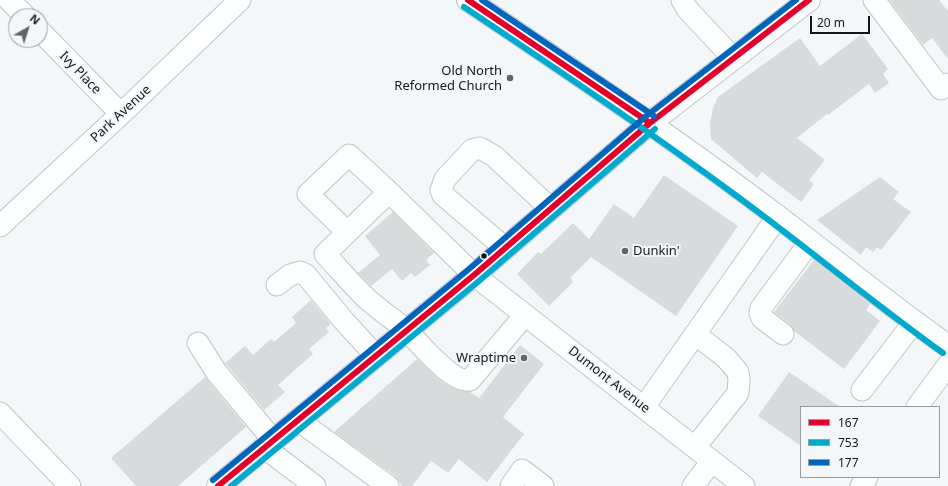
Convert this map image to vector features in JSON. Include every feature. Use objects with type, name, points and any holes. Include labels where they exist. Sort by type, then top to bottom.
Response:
[{"type":"main road","points":[[468,0],[650,123],[778,216],[914,322],[948,346]]},
{"type":"main road","points":[[218,486],[474,275],[650,123],[809,0]]},
{"type":"street","points":[[9,0],[17,8]]},
{"type":"street","name":"Park Avenue","points":[[0,226],[121,114],[240,0]]},
{"type":"street","points":[[682,0],[688,10],[733,58]]},
{"type":"street","points":[[874,0],[941,89],[948,84]]},
{"type":"street","name":"Ivy Place","points":[[48,39],[121,114]]},
{"type":"street","points":[[505,248],[443,195],[441,190],[445,179],[472,150],[480,148],[494,156],[550,208]]},
{"type":"street","name":"Dumont Avenue","points":[[347,232],[308,194],[349,154],[474,275],[744,486]]},
{"type":"street","points":[[389,192],[325,254],[363,295],[406,330],[430,356],[458,378],[467,381],[470,380],[525,315]]},
{"type":"street","points":[[644,407],[778,216]]},
{"type":"street","points":[[783,334],[762,318],[760,313],[761,308],[810,242]]},
{"type":"street","points":[[277,285],[290,275],[300,272],[306,275],[344,321],[376,356]]},
{"type":"street","points":[[862,390],[914,322]]},
{"type":"street","points":[[695,334],[726,358],[738,372],[739,380],[738,393],[695,447]]},
{"type":"street","points":[[198,343],[217,373],[269,445],[315,486]]},
{"type":"street","points":[[918,406],[948,365]]},
{"type":"street","points":[[1,416],[70,486]]},
{"type":"street","points":[[298,420],[388,486]]},
{"type":"street","points":[[693,486],[712,461]]},
{"type":"street","points":[[511,486],[522,470],[543,486]]},
{"type":"street","points":[[860,486],[866,478]]},
{"type":"building","points":[[889,0],[939,0],[948,11],[948,59],[932,38],[923,45]]},
{"type":"building","points":[[862,34],[888,69],[883,74],[889,83],[875,93],[869,84],[828,115],[827,114],[797,138],[825,160],[809,180],[814,184],[801,202],[762,172],[757,178],[711,139],[710,123],[713,108],[718,97],[800,38],[820,66]]},
{"type":"building","points":[[664,175],[738,226],[676,316],[591,257],[570,278],[573,282],[549,306],[517,274],[538,252],[541,254],[573,223],[589,239],[614,204],[634,218]]},
{"type":"building","points":[[880,177],[899,192],[893,199],[911,212],[881,250],[877,247],[873,252],[866,247],[861,255],[817,220]]},
{"type":"building","points":[[393,212],[434,253],[426,260],[430,265],[415,277],[411,273],[402,281],[392,269],[371,286],[358,273],[380,255],[365,236]]},
{"type":"building","points":[[814,260],[870,304],[866,310],[880,321],[844,369],[794,331],[790,324],[774,312]]},
{"type":"building","points":[[311,300],[331,324],[326,328],[329,332],[309,349],[313,354],[278,385],[285,392],[264,410],[225,363],[245,346],[253,355],[271,339],[274,342],[296,323],[292,317]]},
{"type":"building","points":[[520,345],[544,364],[503,417],[524,434],[487,482],[459,459],[448,473],[431,461],[412,486],[402,486],[395,476],[334,432],[417,359],[437,378],[447,385],[458,390],[470,392],[479,398]]},
{"type":"building","points":[[789,372],[839,406],[800,406],[800,445],[758,416]]},
{"type":"building","points":[[205,377],[246,427],[178,486],[136,486],[111,458]]},
{"type":"transit line","name":"167","points":[[468,0],[650,123]]},
{"type":"transit line","name":"177","points":[[482,0],[654,116]]},
{"type":"transit line","name":"177","points":[[213,480],[469,269],[645,117],[796,0]]},
{"type":"transit line","name":"167","points":[[218,486],[474,275],[650,123],[809,0]]},
{"type":"transit line","name":"753","points":[[464,7],[600,99],[701,170],[943,353]]},
{"type":"transit line","name":"753","points":[[231,486],[479,281],[655,129]]},
{"type":"place","name":"Old North Reformed Church","points":[[510,78]]},
{"type":"place","name":"Dunkin'","points":[[625,251]]},
{"type":"place","name":"Wraptime","points":[[524,358]]}]
